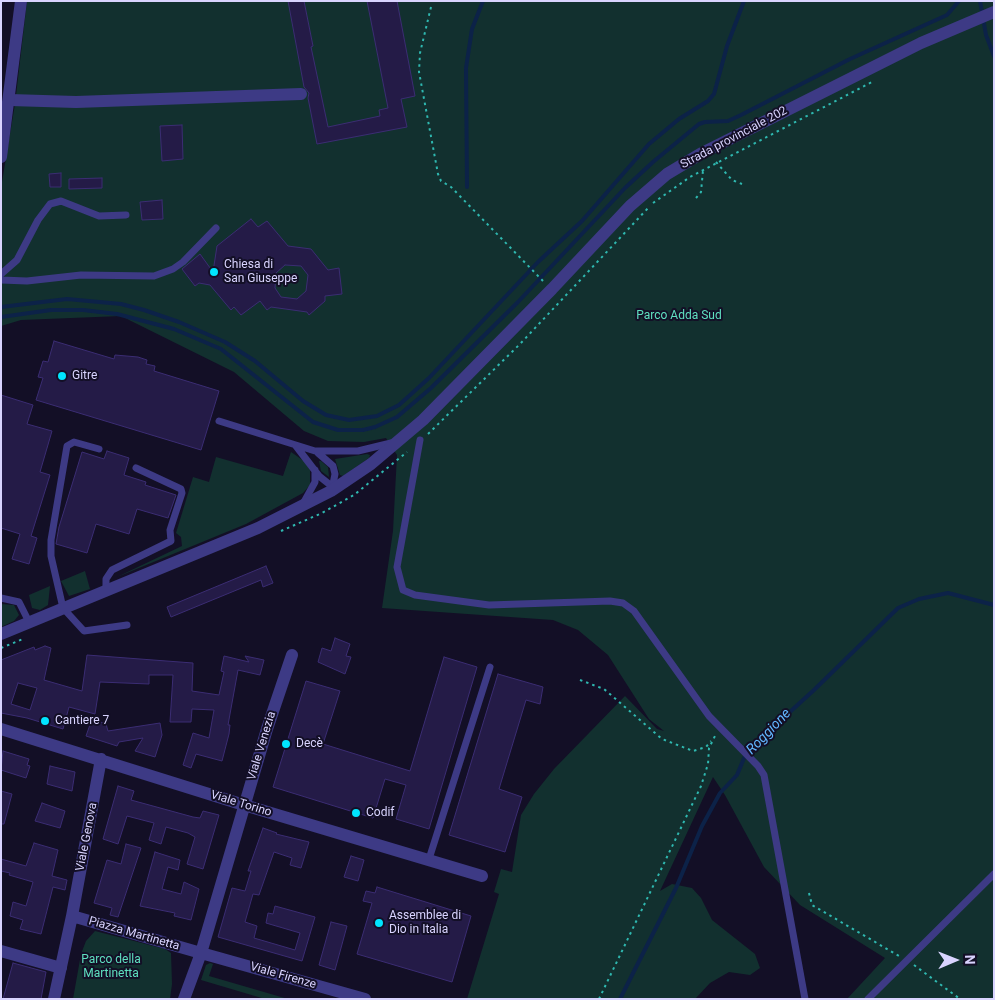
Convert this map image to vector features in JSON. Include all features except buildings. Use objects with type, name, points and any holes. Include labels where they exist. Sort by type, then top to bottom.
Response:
[{"type":"street","points":[[1,157],[10,100],[21,1]]},
{"type":"street","name":"Strada provinciale 202","points":[[1,634],[296,510],[334,488],[400,439],[476,368],[630,206],[667,174],[706,151],[921,43],[986,15]]},
{"type":"street","points":[[10,100],[76,102],[301,94]]},
{"type":"street","name":"Viale Venezia","points":[[201,953],[267,729],[292,655]]},
{"type":"street","name":"Viale Torino","points":[[1,729],[102,759],[244,805],[482,876]]},
{"type":"street","name":"Viale Genova","points":[[72,916],[102,759]]},
{"type":"street","name":"Piazza Martinetta","points":[[54,999],[72,916],[201,953]]},
{"type":"street","points":[[1,951],[61,968]]},
{"type":"street","points":[[184,999],[201,953]]},
{"type":"street","name":"Viale Firenze","points":[[201,953],[364,999]]},
{"type":"lane","points":[[1,274],[17,260],[38,220],[50,204],[61,201],[99,216],[126,216]]},
{"type":"lane","points":[[1,280],[19,282],[81,275],[154,276],[173,269],[196,250],[216,228]]},
{"type":"lane","points":[[219,421],[315,451],[367,449],[400,439]]},
{"type":"lane","points":[[420,440],[396,567],[398,579],[404,590],[415,595],[489,605],[623,603],[634,611],[720,728],[764,775],[804,999]]},
{"type":"lane","points":[[99,449],[74,442],[67,446],[50,548],[56,583],[63,608],[84,631],[127,625]]},
{"type":"lane","points":[[296,445],[324,481],[334,488]]},
{"type":"lane","points":[[315,451],[333,466],[335,474],[334,488]]},
{"type":"lane","points":[[106,589],[106,579],[112,570],[171,541],[170,530],[182,493],[181,488],[136,468]]},
{"type":"lane","points":[[296,510],[313,488],[315,470]]},
{"type":"lane","points":[[1,598],[19,602],[29,622]]},
{"type":"lane","points":[[429,859],[490,667]]},
{"type":"lane","points":[[868,999],[994,874]]},
{"type":"path","points":[[431,7],[420,53],[419,72],[438,174],[441,181],[451,187],[547,284]]},
{"type":"path","points":[[420,440],[520,344],[651,205],[670,190],[716,163],[879,79]]},
{"type":"path","points":[[706,151],[732,180],[742,184]]},
{"type":"path","points":[[696,198],[701,192],[706,151]]},
{"type":"path","points":[[580,680],[604,688],[662,739],[693,751],[706,747],[720,728]]},
{"type":"path","points":[[599,999],[702,786],[712,740]]},
{"type":"path","points":[[809,894],[812,905],[906,960],[960,999]]},
{"type":"green space","name":"Parco Adda Sud","points":[[27,1],[994,1],[994,999],[847,999],[885,958],[800,905],[764,867],[725,795],[713,777],[660,891],[672,884],[692,888],[701,898],[712,920],[755,954],[760,968],[750,975],[729,972],[710,983],[695,999],[467,999],[499,894],[494,892],[501,869],[512,872],[521,815],[534,794],[554,769],[625,696],[657,729],[664,731],[649,719],[608,655],[578,630],[553,620],[382,608],[393,531],[397,455],[386,438],[364,442],[328,441],[304,431],[234,372],[121,316],[21,320],[1,326],[1,188],[15,104]]},
{"type":"green space","points":[[291,452],[304,461],[310,470],[310,485],[303,493],[246,524],[117,577],[182,546],[181,537],[176,533],[193,477],[209,482],[216,457],[283,476]]},
{"type":"green space","points":[[370,455],[369,458],[343,476],[340,475],[335,459]]},
{"type":"green space","points":[[319,461],[328,467],[329,477],[321,471]]},
{"type":"green space","points":[[85,571],[90,589],[69,596],[61,581]]},
{"type":"green space","points":[[50,586],[48,605],[40,610],[32,608],[29,595]]},
{"type":"green space","points":[[1,604],[14,605],[19,615],[14,621],[1,627]]},
{"type":"green space","name":"Parco della Martinetta","points":[[95,931],[165,949],[171,953],[172,984],[170,999],[73,999],[81,954],[86,941]]},
{"type":"green space","points":[[213,964],[209,976],[288,999],[265,999],[201,980],[206,965]]},
{"type":"waterway","points":[[467,187],[466,68],[472,29],[483,1]]},
{"type":"waterway","points":[[1,307],[67,299],[121,304],[144,310],[179,322],[225,342],[255,361],[303,401],[326,415],[349,420],[377,416],[399,405],[429,378],[538,262],[582,221],[649,144],[679,119],[708,101],[714,94],[727,46],[744,1]]},
{"type":"waterway","points":[[1,317],[51,310],[83,310],[117,314],[174,329],[221,349],[313,422],[338,430],[363,430],[375,427],[397,417],[431,388],[518,302],[625,188],[699,124],[728,121],[741,115],[850,59],[947,15],[959,1]]},
{"type":"waterway","name":"Roggione","points":[[980,1],[986,35],[994,56]]},
{"type":"waterway","name":"Roggione","points":[[620,999],[676,888],[702,826],[720,793],[737,775],[747,751],[814,690],[898,608],[919,599],[948,593],[994,605]]},
{"type":"place","name":"Chiesa di San Giuseppe","points":[[214,272]]},
{"type":"place","name":"Gitre","points":[[62,376]]},
{"type":"place","name":"Cantiere 7","points":[[45,721]]},
{"type":"place","name":"Decè","points":[[286,744]]},
{"type":"place","name":"Codif","points":[[356,813]]},
{"type":"place","name":"Assemblee di Dio in Italia","points":[[379,923]]}]
